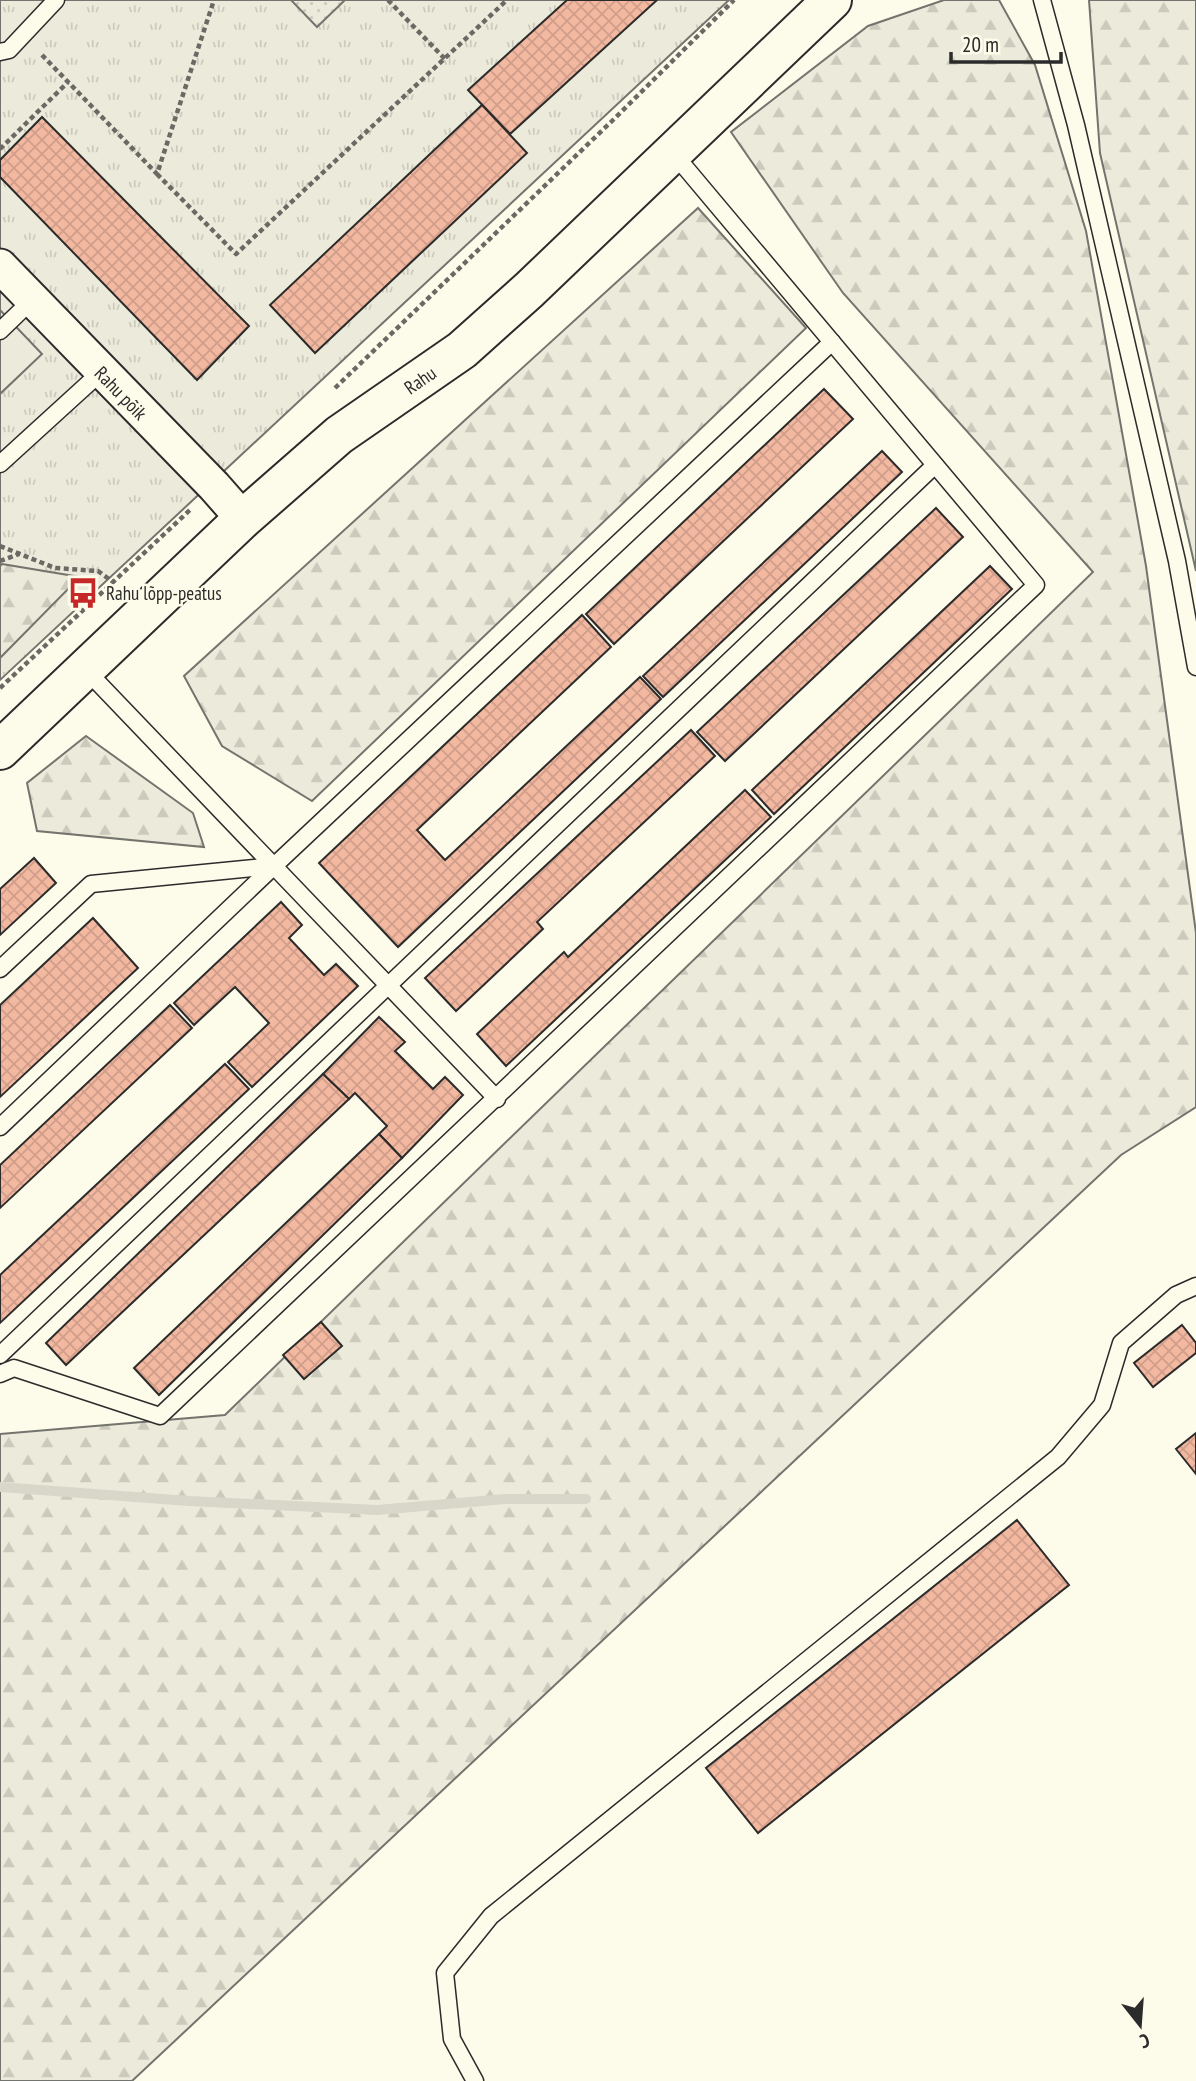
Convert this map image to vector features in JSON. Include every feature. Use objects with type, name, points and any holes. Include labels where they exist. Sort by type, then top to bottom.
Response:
[{"type":"main road","name":"Rahu","points":[[0,750],[243,519],[339,435],[462,350],[529,290],[832,0]]},
{"type":"street","name":"Rahu põik","points":[[0,266],[243,519]]},
{"type":"lane","points":[[0,52],[9,50],[56,0]]},
{"type":"lane","points":[[1042,0],[1076,125],[1177,561],[1196,667]]},
{"type":"lane","points":[[0,1374],[14,1368],[160,1416],[1036,585],[674,154]]},
{"type":"lane","points":[[0,331],[32,300]]},
{"type":"lane","points":[[0,1127],[832,342]]},
{"type":"lane","points":[[0,464],[101,372]]},
{"type":"lane","points":[[0,1355],[935,465]]},
{"type":"lane","points":[[86,669],[497,1099]]},
{"type":"lane","points":[[0,969],[91,884],[274,866]]},
{"type":"lane","points":[[475,2081],[452,2039],[445,1973],[491,1916],[1058,1457],[1102,1405],[1121,1343],[1176,1295],[1196,1286]]},
{"type":"path","points":[[157,174],[214,0]]},
{"type":"path","points":[[388,0],[444,59]]},
{"type":"path","points":[[36,48],[236,254],[507,0]]},
{"type":"path","points":[[332,391],[734,0]]},
{"type":"path","points":[[0,149],[68,82]]},
{"type":"path","points":[[0,688],[214,486]]},
{"type":"path","points":[[0,546],[55,568],[98,571],[113,582]]},
{"type":"path","points":[[0,561],[19,554]]},
{"type":"green space","points":[[0,0],[729,0],[0,680]]},
{"type":"green space","points":[[291,0],[345,0],[317,27]]},
{"type":"green space","points":[[944,0],[999,0],[1035,65],[1086,231],[1146,566],[1196,933],[1196,1107],[1121,1155],[132,2081],[0,2081],[0,1434],[225,1415],[1093,572],[843,293],[731,132],[868,26]]},
{"type":"green space","points":[[1089,0],[1196,0],[1196,571],[1100,153]]},
{"type":"green space","points":[[698,208],[806,328],[312,801],[222,746],[184,676]]},
{"type":"green space","points":[[2,564],[80,577],[0,658],[0,566]]},
{"type":"green space","points":[[86,736],[193,813],[204,847],[37,831],[27,783]]},
{"type":"shaded area","points":[[0,310],[42,354],[0,394]]},
{"type":"building","points":[[567,0],[657,0],[510,134],[468,90]]},
{"type":"building","points":[[482,105],[527,153],[315,353],[270,305]]},
{"type":"building","points":[[42,117],[249,326],[197,380],[0,177],[0,160]]},
{"type":"building","points":[[824,389],[853,419],[614,644],[586,614]]},
{"type":"building","points":[[882,451],[902,472],[663,697],[643,676]]},
{"type":"building","points":[[936,508],[963,537],[725,761],[697,732]]},
{"type":"building","points":[[990,566],[1012,589],[774,814],[752,790]]},
{"type":"building","points":[[582,615],[611,647],[417,830],[445,860],[640,677],[661,699],[398,947],[319,863]]},
{"type":"building","points":[[691,730],[715,756],[537,922],[543,929],[456,1011],[425,978]]},
{"type":"building","points":[[745,790],[771,817],[506,1066],[477,1034],[564,952],[568,957]]},
{"type":"building","points":[[34,858],[56,883],[0,935],[0,889]]},
{"type":"building","points":[[281,902],[302,925],[289,938],[324,975],[336,964],[358,986],[252,1087],[228,1062],[269,1023],[235,987],[194,1025],[174,1003]]},
{"type":"building","points":[[93,918],[138,968],[0,1097],[0,1005]]},
{"type":"building","points":[[170,1005],[192,1028],[0,1208],[0,1165]]},
{"type":"building","points":[[379,1017],[405,1042],[395,1051],[433,1089],[445,1077],[463,1095],[402,1158],[379,1134],[387,1126],[355,1093],[349,1099],[323,1074]]},
{"type":"building","points":[[225,1064],[249,1089],[0,1323],[0,1275]]},
{"type":"building","points":[[323,1074],[349,1099],[66,1365],[46,1343]]},
{"type":"building","points":[[379,1134],[402,1158],[159,1395],[134,1368]]},
{"type":"building","points":[[321,1322],[342,1346],[304,1379],[283,1355]]},
{"type":"building","points":[[1182,1325],[1196,1343],[1196,1353],[1153,1387],[1134,1363]]},
{"type":"building","points":[[1196,1433],[1196,1474],[1176,1449]]},
{"type":"building","points":[[1017,1520],[1069,1585],[758,1833],[706,1768]]},
{"type":"waterway","points":[[0,1487],[189,1501],[377,1510],[505,1499],[586,1499]]},
{"type":"place","name":"Rahu lõpp-peatus","points":[[83,593]]}]
